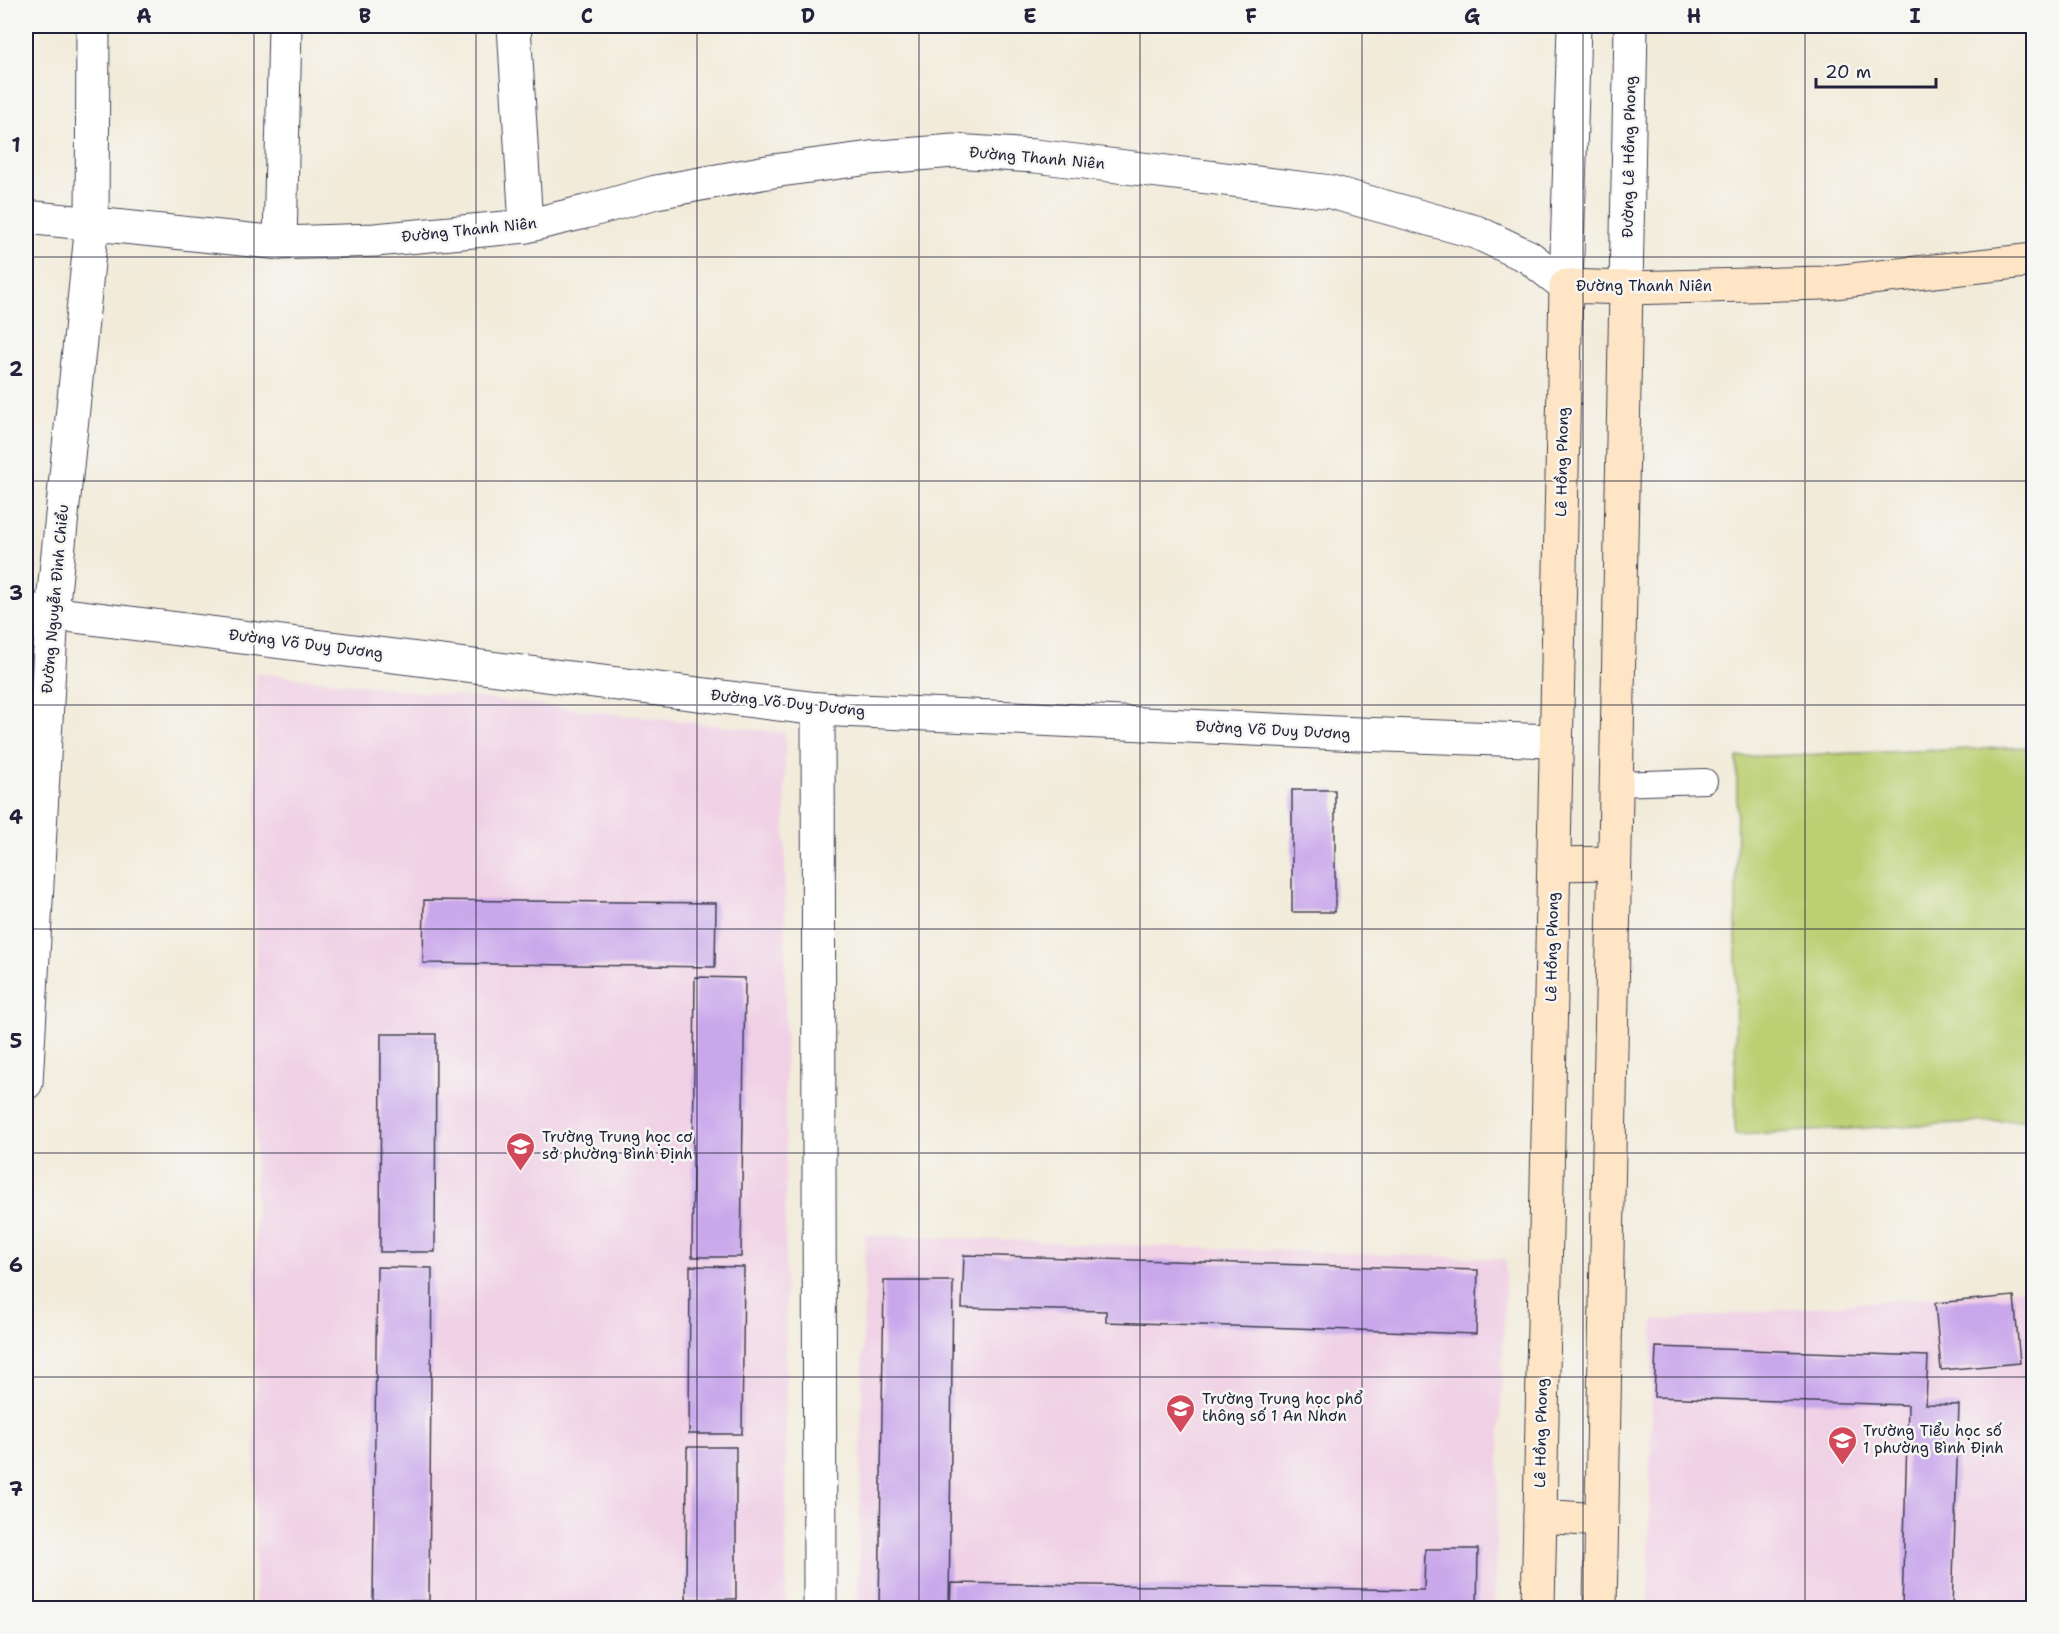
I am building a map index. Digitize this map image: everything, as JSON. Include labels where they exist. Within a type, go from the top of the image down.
[{"type":"main road","name":"Đường Thanh Niên","points":[[1566,286],[1626,288],[1825,283],[2034,260]]},
{"type":"main road","name":"Lê Hồng Phong","points":[[1538,1608],[1566,286]]},
{"type":"main road","points":[[1600,1608],[1626,288]]},
{"type":"main road","points":[[1554,864],[1614,863]]},
{"type":"main road","points":[[1540,1516],[1600,1520]]},
{"type":"street","name":"Đường Nguyễn Đình Chiểu","points":[[26,1083],[39,611],[92,224],[93,26]]},
{"type":"street","points":[[280,243],[285,26]]},
{"type":"street","points":[[514,26],[526,226]]},
{"type":"street","points":[[1566,286],[1574,26]]},
{"type":"street","name":"Đường Lê Hồng Phong","points":[[1626,288],[1631,26]]},
{"type":"street","name":"Đường Thanh Niên","points":[[26,217],[280,243],[375,240],[526,226],[656,192],[773,171],[859,159],[953,151],[1047,158],[1331,192],[1476,232],[1529,257],[1566,286]]},
{"type":"street","name":"Đường Võ Duy Dương","points":[[39,611],[818,709],[1555,741]]},
{"type":"street","points":[[818,709],[820,1608]]},
{"type":"lane","points":[[1616,784],[1706,781]]},
{"type":"shaded area","name":"Trường Trung học cơ sở phường Bình Định","points":[[256,673],[785,733],[786,1608],[255,1608]]},
{"type":"shaded area","name":"Trường Trung học phổ thông số 1 An Nhơn","points":[[865,1235],[1506,1259],[1494,1608],[858,1608]]},
{"type":"shaded area","name":"Trường Tiểu học số 1 phường Bình Định","points":[[2033,1288],[2033,1608],[1648,1608],[1653,1321]]},
{"type":"green space","points":[[2033,747],[2033,1119],[1735,1135],[1737,757]]},
{"type":"building","points":[[1292,790],[1335,790],[1335,912],[1292,912]]},
{"type":"building","points":[[424,900],[716,903],[715,967],[423,963]]},
{"type":"building","points":[[695,977],[745,978],[741,1257],[692,1257]]},
{"type":"building","points":[[381,1034],[436,1034],[435,1252],[380,1252]]},
{"type":"building","points":[[964,1255],[1478,1270],[1476,1334],[1106,1322],[1106,1311],[962,1308]]},
{"type":"building","points":[[690,1266],[744,1267],[742,1434],[689,1434]]},
{"type":"building","points":[[377,1267],[432,1268],[429,1601],[373,1600]]},
{"type":"building","points":[[884,1281],[953,1281],[949,1608],[879,1608]]},
{"type":"building","points":[[2014,1296],[2020,1363],[1941,1370],[1935,1303]]},
{"type":"building","points":[[1656,1347],[1928,1356],[1926,1404],[1959,1405],[1952,1608],[1902,1608],[1908,1405],[1654,1397]]},
{"type":"building","points":[[687,1447],[736,1447],[736,1599],[686,1599]]},
{"type":"building","points":[[1425,1549],[1478,1549],[1477,1608],[950,1608],[951,1583],[1424,1590]]},
{"type":"place","name":"Trường Trung học cơ sở phường Bình Định","points":[[521,1172]]},
{"type":"place","name":"Trường Trung học phổ thông số 1 An Nhơn","points":[[1181,1434]]},
{"type":"place","name":"Trường Tiểu học số 1 phường Bình Định","points":[[1842,1466]]}]
